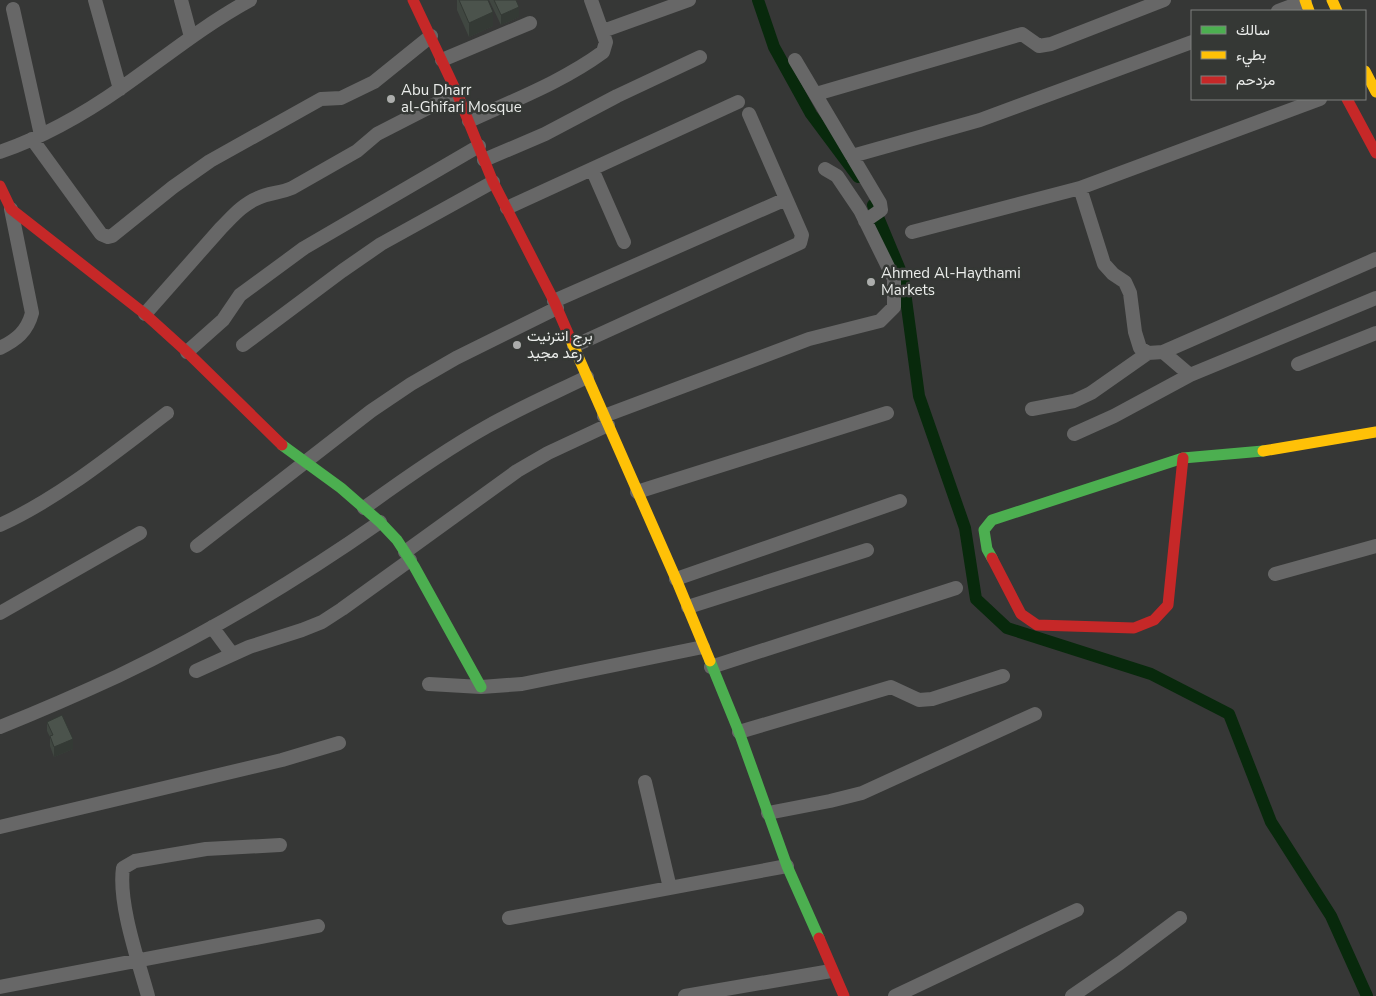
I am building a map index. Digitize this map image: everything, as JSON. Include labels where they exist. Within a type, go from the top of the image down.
[{"type":"street","points":[[95,0],[120,89]]},
{"type":"street","points":[[181,0],[191,37]]},
{"type":"street","points":[[0,152],[36,137],[80,114],[120,89],[191,37],[249,0]]},
{"type":"street","points":[[413,0],[458,94],[493,182],[556,304],[676,578],[739,732],[787,866],[831,971],[844,996]]},
{"type":"street","points":[[468,121],[586,65],[603,52],[606,42],[591,0]]},
{"type":"street","points":[[603,31],[689,0]]},
{"type":"street","points":[[816,94],[1022,34],[1038,46],[1051,44],[1164,0]]},
{"type":"street","points":[[1282,10],[1306,4]]},
{"type":"street","points":[[13,8],[36,137],[101,234],[112,236],[173,187],[210,161],[321,99],[341,98],[374,82],[431,36]]},
{"type":"street","points":[[442,60],[530,23]]},
{"type":"street","points":[[852,156],[980,120],[1191,42]]},
{"type":"street","points":[[484,160],[546,134],[617,96],[700,58]]},
{"type":"street","points":[[796,60],[880,203],[882,210],[865,221]]},
{"type":"street","points":[[1366,73],[1376,92]]},
{"type":"street","points":[[145,314],[234,214],[265,196],[292,188],[357,151],[377,134],[458,94]]},
{"type":"street","points":[[912,232],[1080,188],[1317,100]]},
{"type":"street","points":[[1348,100],[1376,153]]},
{"type":"street","points":[[507,208],[738,102]]},
{"type":"street","points":[[574,346],[800,242],[802,235],[749,114]]},
{"type":"street","points":[[187,352],[223,320],[240,295],[304,248],[479,146]]},
{"type":"street","points":[[592,169],[624,242]]},
{"type":"street","points":[[196,671],[232,654],[322,622],[342,609],[517,471],[606,420],[809,339],[880,321],[894,307],[894,278],[860,210],[836,176],[825,169]]},
{"type":"street","points":[[243,345],[381,244],[493,182]]},
{"type":"street","points":[[0,186],[11,209],[32,313],[30,322],[22,334],[0,348]]},
{"type":"street","points":[[1080,188],[1104,264],[1112,274],[1125,282],[1130,293],[1135,332],[1140,348],[1148,353]]},
{"type":"street","points":[[197,546],[371,411],[411,384],[556,304],[786,199]]},
{"type":"street","points":[[11,209],[145,314],[187,352],[279,443],[325,476],[380,522],[397,540],[408,556],[481,688]]},
{"type":"street","points":[[1032,409],[1074,401],[1091,393],[1148,353],[1163,352],[1376,259]]},
{"type":"street","points":[[1074,434],[1114,416],[1190,375],[1376,298]]},
{"type":"street","points":[[1298,364],[1376,333]]},
{"type":"street","points":[[1163,352],[1190,375]]},
{"type":"street","points":[[364,508],[418,469],[487,426],[526,405],[587,377]]},
{"type":"street","points":[[0,525],[20,516],[81,478],[167,413]]},
{"type":"street","points":[[637,492],[887,413]]},
{"type":"street","points":[[1183,458],[1168,604],[1161,614],[1148,625],[1134,628],[1037,625],[1021,614],[987,549],[984,530],[992,520],[1183,458],[1279,449],[1376,432]]},
{"type":"street","points":[[676,578],[900,501]]},
{"type":"street","points":[[0,727],[120,675],[212,627],[326,560],[380,522]]},
{"type":"street","points":[[0,614],[140,532]]},
{"type":"street","points":[[1275,574],[1376,546]]},
{"type":"street","points":[[688,607],[867,550]]},
{"type":"street","points":[[711,667],[956,588]]},
{"type":"street","points":[[212,627],[232,654]]},
{"type":"street","points":[[429,684],[481,688],[522,684],[703,647]]},
{"type":"street","points":[[739,732],[891,687],[920,700],[932,699],[1003,676]]},
{"type":"street","points":[[768,813],[830,801],[862,792],[1035,714]]},
{"type":"street","points":[[0,827],[282,760],[340,743]]},
{"type":"street","points":[[645,782],[670,888]]},
{"type":"street","points":[[148,996],[123,900],[121,882],[124,868],[134,862],[206,849],[280,845]]},
{"type":"street","points":[[509,918],[787,866]]},
{"type":"street","points":[[895,996],[1077,910]]},
{"type":"street","points":[[1072,996],[1120,964],[1180,918]]},
{"type":"street","points":[[0,987],[318,926]]},
{"type":"street","points":[[685,996],[831,971]]},
{"type":"building","points":[[459,0],[488,0],[493,12],[469,23]]},
{"type":"building","points":[[494,0],[516,0],[519,7],[501,15]]},
{"type":"building","points":[[62,715],[73,739],[54,747],[50,736],[53,735],[47,722]]},
{"type":"waterway","points":[[758,0],[774,47],[811,114],[858,177]]},
{"type":"waterway","points":[[873,205],[903,277],[919,396],[965,528],[976,599],[1007,628],[1151,674],[1229,714],[1271,822],[1331,916],[1367,996]]},
{"type":"traffic: fast","points":[[282,445],[341,488],[380,522],[397,540],[414,566],[481,687]]},
{"type":"traffic: fast","points":[[992,558],[987,549],[984,530],[992,520],[1183,458],[1263,451]]},
{"type":"traffic: fast","points":[[710,661],[739,732],[787,866],[819,938]]},
{"type":"traffic: slow","points":[[1305,0],[1309,10]]},
{"type":"traffic: slow","points":[[1332,0],[1337,10]]},
{"type":"traffic: slow","points":[[1366,73],[1376,92]]},
{"type":"traffic: slow","points":[[570,338],[710,661]]},
{"type":"traffic: slow","points":[[1263,451],[1376,432]]},
{"type":"traffic: jam","points":[[413,0],[457,93],[493,182],[554,301],[570,338]]},
{"type":"traffic: jam","points":[[1348,100],[1376,153]]},
{"type":"traffic: jam","points":[[0,186],[11,209],[145,314],[187,352],[282,445]]},
{"type":"traffic: jam","points":[[992,558],[1021,614],[1037,625],[1134,628],[1154,620],[1168,605],[1183,458]]},
{"type":"traffic: jam","points":[[819,938],[844,996]]},
{"type":"place","name":"Abu Dharr al-Ghifari Mosque","points":[[391,99]]},
{"type":"place","name":"Ahmed Al-Haythami Markets","points":[[871,282]]},
{"type":"place","name":"برج انترنيت رعد مجيد","points":[[517,345]]}]
